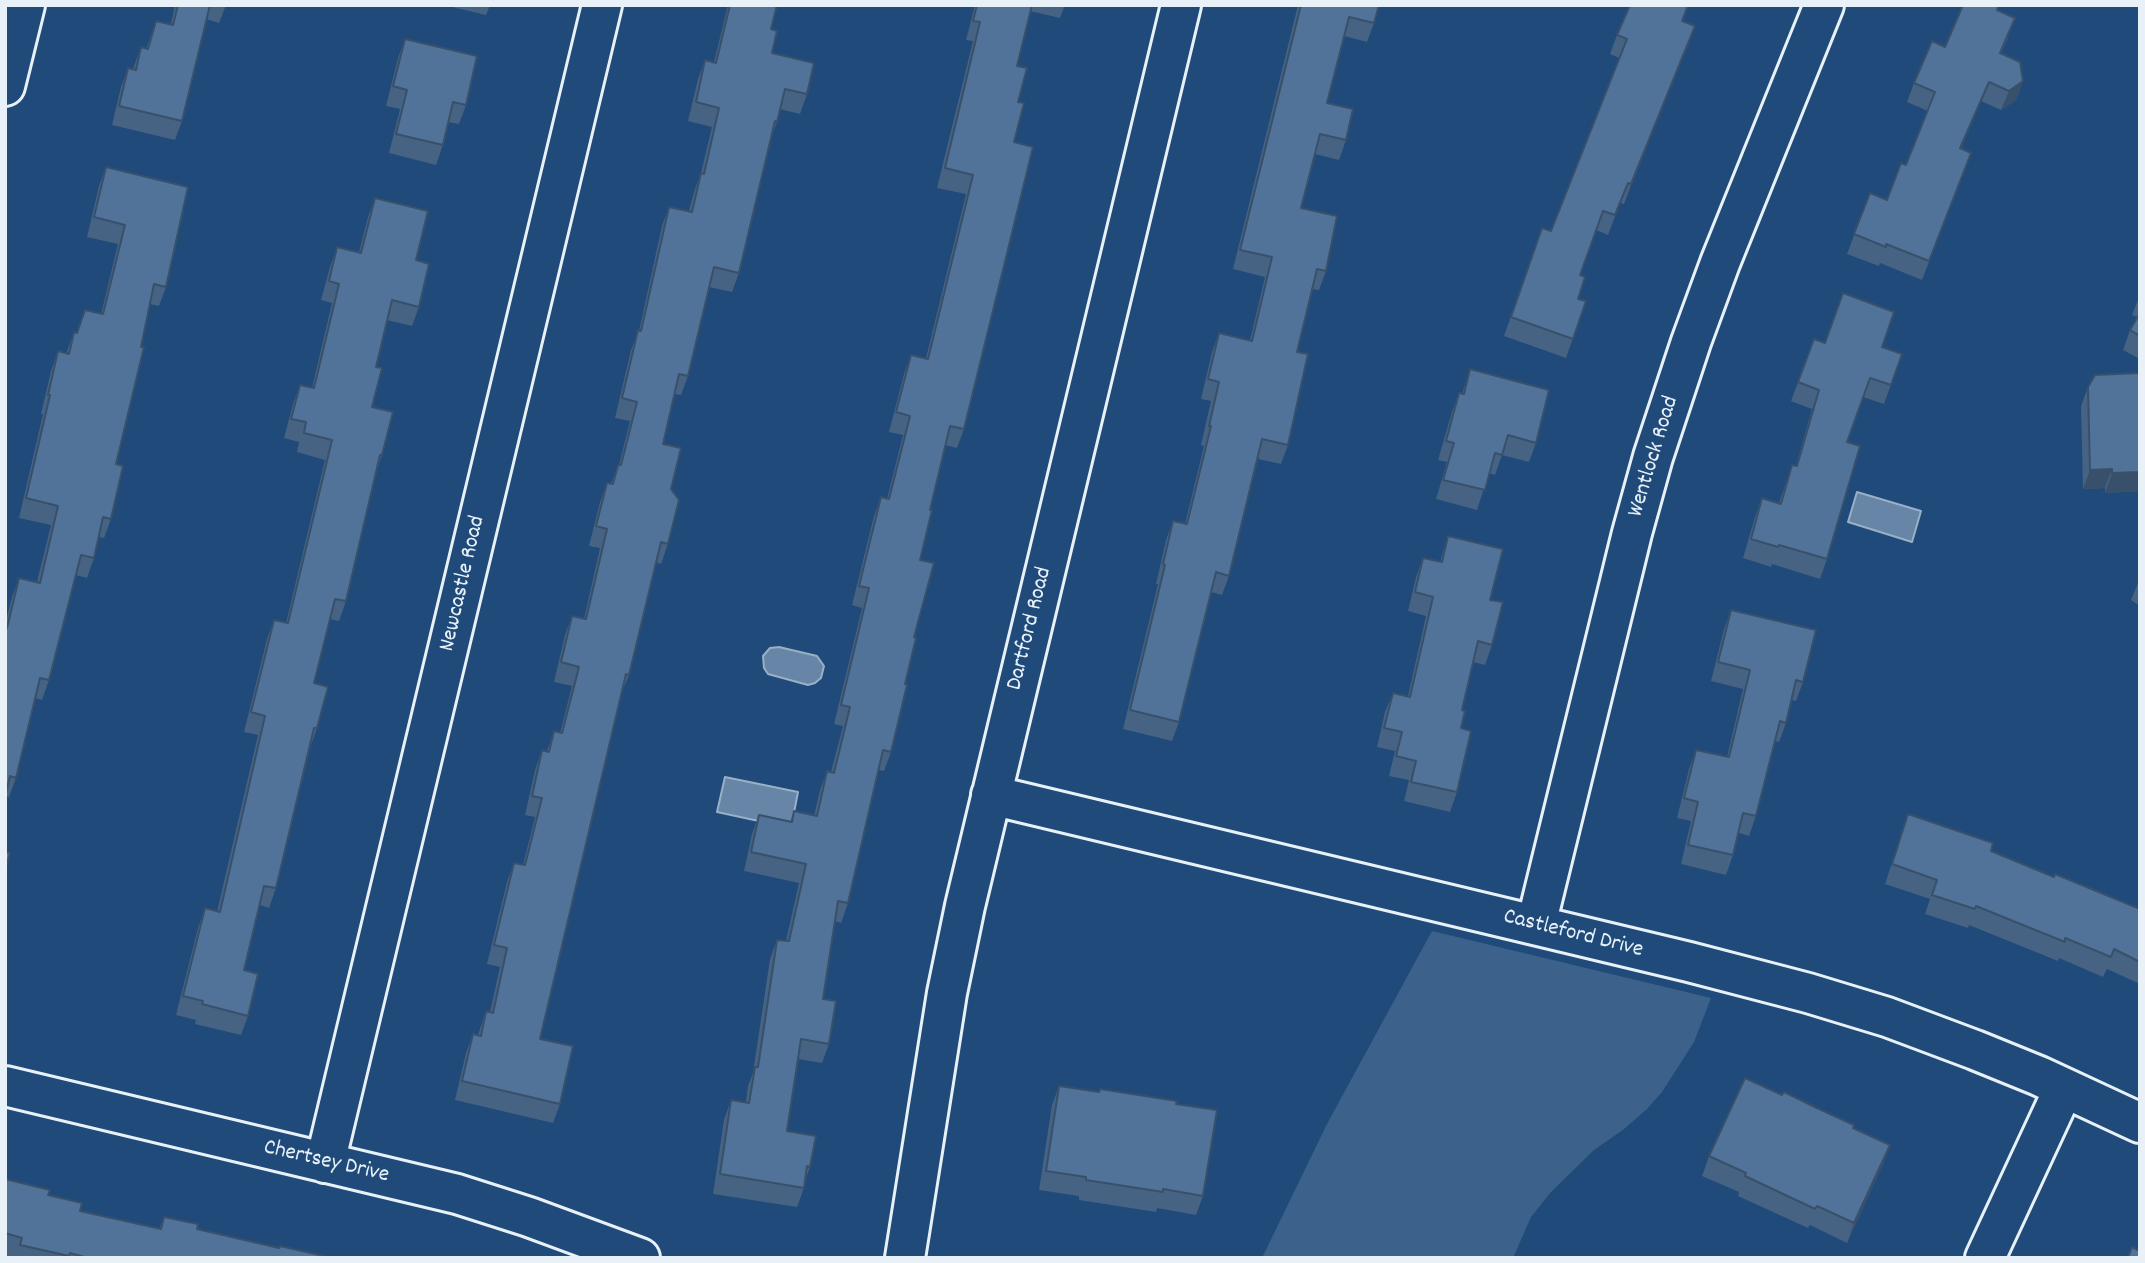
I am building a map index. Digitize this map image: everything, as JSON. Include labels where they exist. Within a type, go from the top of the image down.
[{"type":"street","points":[[5,86],[25,5]]},
{"type":"street","name":"Newcastle Road","points":[[325,1163],[602,5]]},
{"type":"street","name":"Dartford Road","points":[[905,1258],[949,984],[967,893],[1181,5]]},
{"type":"street","name":"Wentlock Road","points":[[1536,925],[1625,560],[1653,457],[1720,263],[1824,5]]},
{"type":"street","name":"Castleford Drive","points":[[991,795],[1740,975],[1860,1009],[1975,1049],[2140,1123]]},
{"type":"street","name":"Chertsey Drive","points":[[5,1086],[482,1202],[640,1258]]},
{"type":"street","points":[[1985,1258],[2064,1088]]},
{"type":"shaded area","points":[[1857,492],[1921,511],[1912,542],[1848,522]]},
{"type":"shaded area","points":[[779,647],[817,656],[824,666],[821,678],[808,685],[768,674],[764,668],[763,656],[770,648]]},
{"type":"shaded area","points":[[725,777],[798,792],[791,828],[717,812]]},
{"type":"shaded area","points":[[1432,931],[1711,998],[1694,1042],[1662,1092],[1647,1109],[1594,1150],[1551,1192],[1531,1217],[1513,1258],[1262,1258],[1327,1124]]},
{"type":"building","points":[[178,5],[210,5],[182,121],[119,106],[128,68],[136,70],[141,47],[148,49],[156,21],[173,25]]},
{"type":"building","points":[[730,5],[777,5],[771,29],[777,31],[772,53],[814,63],[807,94],[785,89],[739,273],[714,267],[688,376],[679,374],[663,444],[681,448],[671,489],[679,500],[668,544],[661,542],[629,675],[626,674],[540,1039],[573,1046],[560,1104],[462,1081],[473,1034],[481,1036],[486,1011],[493,1013],[507,948],[494,945],[514,863],[525,865],[542,798],[532,796],[542,750],[549,752],[554,731],[562,733],[579,667],[561,662],[572,616],[586,619],[607,529],[596,526],[607,483],[613,484],[618,465],[621,465],[637,402],[622,398],[638,330],[641,331],[669,207],[692,212],[701,173],[704,174],[719,108],[696,102],[705,60],[716,63]]},
{"type":"building","points":[[977,5],[1032,5],[1017,66],[1027,68],[1018,102],[1024,103],[1014,142],[1033,147],[964,429],[950,426],[930,510],[920,560],[934,563],[914,637],[916,638],[905,684],[907,685],[891,752],[883,750],[848,903],[838,901],[823,999],[836,1001],[829,1044],[801,1039],[787,1131],[816,1136],[810,1167],[807,1166],[804,1188],[720,1174],[731,1100],[749,1103],[755,1067],[758,1067],[777,940],[789,941],[806,864],[751,852],[759,815],[792,822],[794,811],[817,816],[827,771],[834,773],[850,707],[841,705],[869,588],[859,586],[881,497],[889,499],[910,416],[896,412],[911,355],[928,359],[973,175],[945,168],[980,22],[973,21]]},
{"type":"building","points":[[1301,5],[1379,5],[1374,23],[1349,17],[1327,103],[1353,109],[1346,140],[1320,134],[1301,208],[1337,216],[1326,271],[1317,269],[1297,352],[1308,354],[1288,445],[1262,439],[1229,576],[1216,572],[1179,722],[1130,710],[1173,521],[1187,524],[1211,426],[1219,382],[1208,379],[1219,333],[1252,341],[1272,257],[1240,250]]},
{"type":"building","points":[[1630,5],[1688,5],[1682,21],[1695,26],[1631,184],[1628,183],[1615,215],[1603,211],[1580,275],[1585,277],[1578,299],[1586,301],[1573,339],[1511,317],[1542,228],[1551,231],[1627,39],[1617,35]]},
{"type":"building","points":[[1963,5],[1999,5],[1997,10],[2015,18],[2000,53],[2020,62],[2023,81],[2009,91],[1989,82],[1960,148],[1971,153],[1929,261],[1854,234],[1870,193],[1887,200],[1901,163],[1906,165],[1935,92],[1914,83],[1932,41],[1945,47]]},
{"type":"building","points":[[405,39],[477,56],[466,105],[453,102],[443,145],[396,134],[407,90],[393,86]]},
{"type":"building","points":[[106,167],[188,187],[166,287],[154,284],[141,347],[144,347],[116,464],[123,466],[111,519],[103,517],[94,558],[81,555],[49,680],[40,678],[16,778],[10,776],[5,797],[5,628],[19,578],[40,583],[58,506],[26,498],[58,351],[69,354],[74,332],[77,333],[85,310],[103,314],[125,225],[94,217]]},
{"type":"building","points":[[375,198],[428,211],[416,260],[429,264],[419,307],[392,300],[376,367],[382,368],[372,407],[393,412],[380,455],[346,601],[335,599],[314,683],[328,687],[317,728],[314,728],[276,888],[264,886],[244,970],[258,974],[248,1016],[183,996],[205,908],[220,912],[265,716],[251,712],[274,620],[288,623],[332,440],[304,433],[306,422],[291,419],[300,385],[314,388],[339,284],[329,281],[337,247],[361,253]]},
{"type":"building","points":[[1843,293],[1894,312],[1882,347],[1902,354],[1891,385],[1870,378],[1847,442],[1860,446],[1827,559],[1751,539],[1762,498],[1781,504],[1792,465],[1797,466],[1819,390],[1798,382],[1814,339],[1825,343]]},
{"type":"building","points":[[2140,313],[2140,336],[2130,330]]},
{"type":"building","points":[[1470,369],[1549,390],[1536,443],[1508,435],[1502,455],[1495,453],[1485,490],[1443,480],[1454,443],[1446,441],[1459,393],[1464,394]]},
{"type":"building","points":[[2140,373],[2140,472],[2112,473],[2112,469],[2090,470],[2088,387],[2095,375]]},
{"type":"building","points":[[1448,536],[1503,549],[1490,600],[1503,602],[1492,645],[1478,641],[1462,710],[1465,711],[1461,728],[1471,731],[1457,792],[1411,782],[1416,761],[1396,756],[1402,732],[1384,728],[1393,693],[1410,697],[1433,597],[1415,592],[1423,558],[1442,562]]},
{"type":"building","points":[[1731,610],[1816,630],[1803,682],[1796,680],[1786,723],[1780,721],[1756,816],[1743,813],[1733,855],[1688,845],[1698,802],[1684,798],[1696,750],[1729,757],[1750,670],[1718,662]]},
{"type":"building","points":[[1908,814],[1993,843],[1991,851],[2140,909],[2140,962],[2114,949],[2111,957],[2065,938],[2065,942],[1976,906],[1975,909],[1932,895],[1937,880],[1892,864]]},
{"type":"building","points":[[5,852],[10,853],[5,871]]},
{"type":"building","points":[[1745,1078],[1782,1095],[1784,1092],[1890,1145],[1854,1223],[1817,1206],[1815,1209],[1709,1156]]},
{"type":"building","points":[[1059,1086],[1099,1092],[1100,1089],[1217,1110],[1203,1196],[1086,1180],[1086,1177],[1046,1171]]},
{"type":"building","points":[[5,1179],[50,1190],[48,1195],[82,1203],[80,1211],[161,1229],[164,1217],[198,1224],[197,1229],[324,1258],[88,1258],[20,1245],[22,1238],[5,1233]]},
{"type":"building","points":[[2132,1247],[2140,1251],[2140,1258],[2128,1258]]}]
